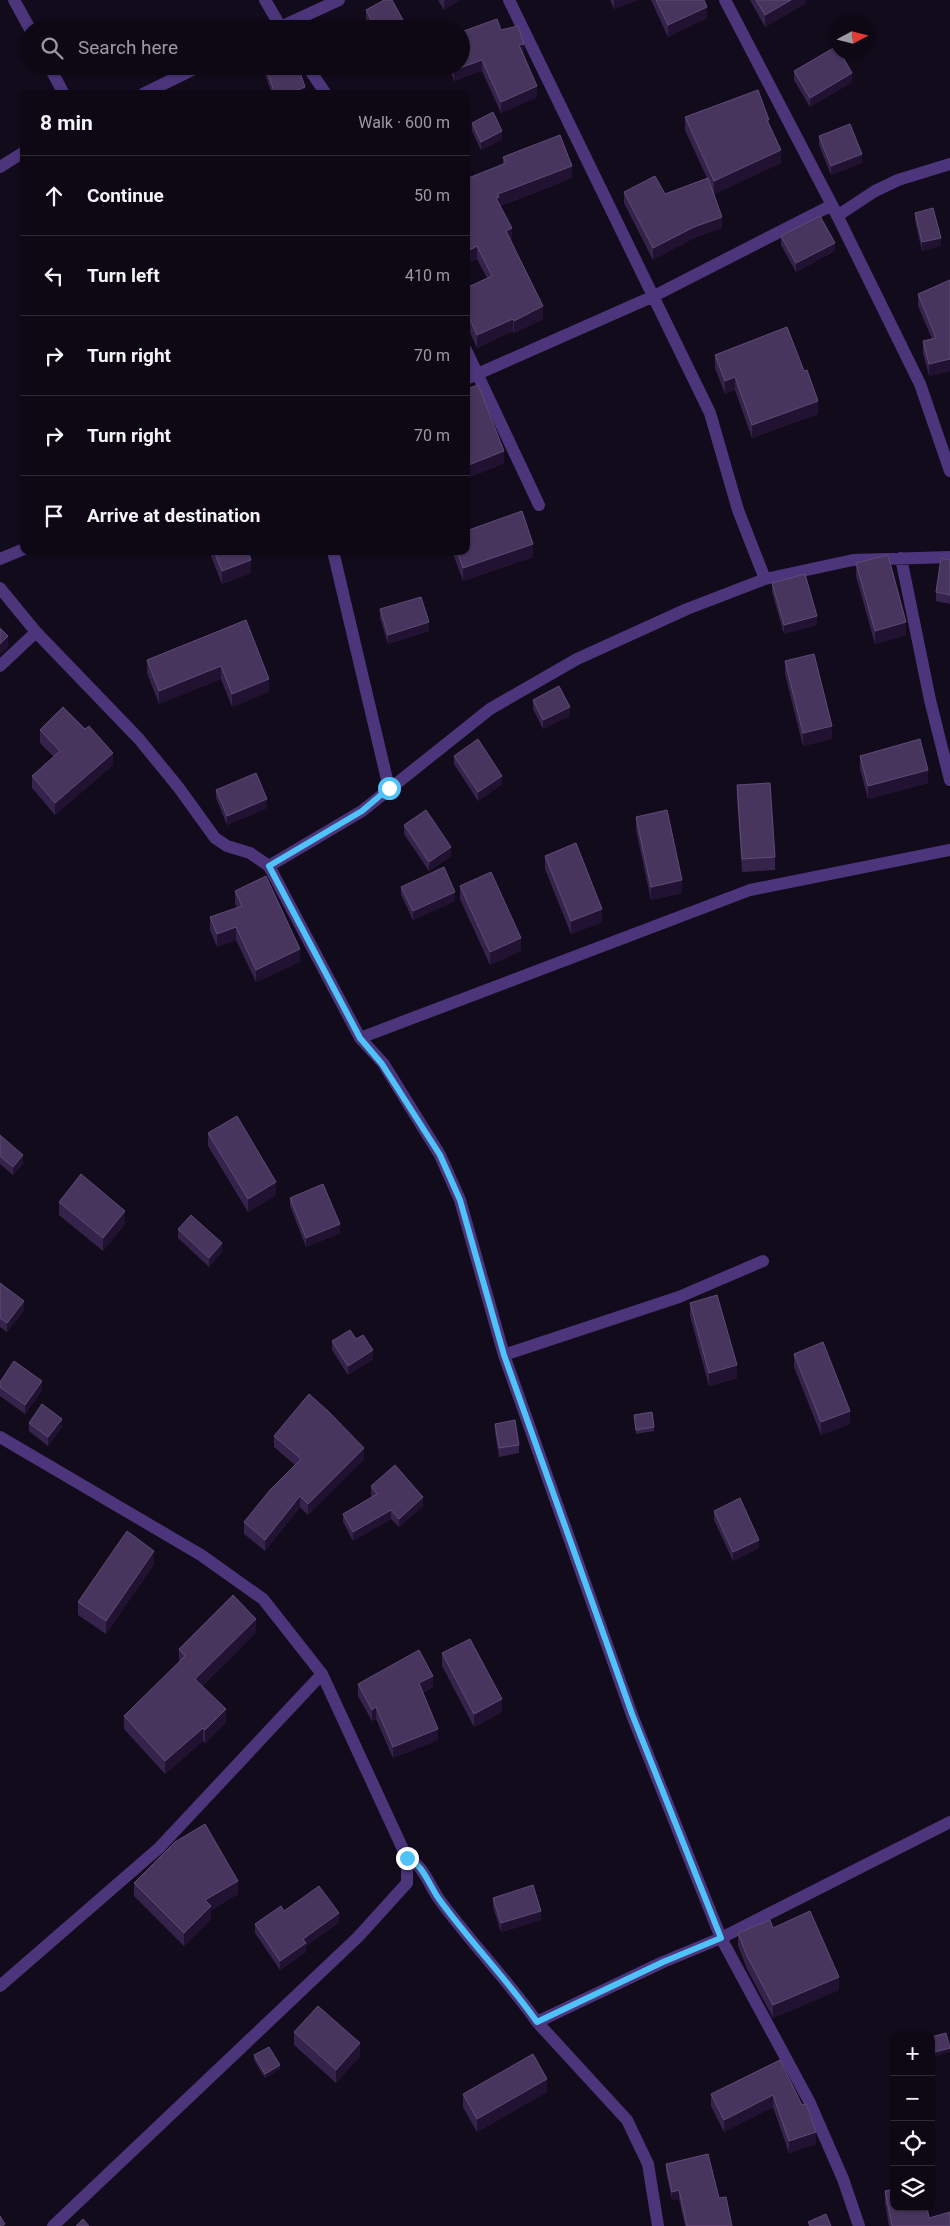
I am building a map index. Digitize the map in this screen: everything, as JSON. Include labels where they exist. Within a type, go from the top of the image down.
[{"type":"street","points":[[14,0],[25,20]]},
{"type":"street","points":[[265,0],[276,20]]},
{"type":"street","points":[[297,20],[339,0]]},
{"type":"street","points":[[509,0],[710,413],[738,510],[764,579]]},
{"type":"street","points":[[725,0],[834,210],[920,384],[950,471]]},
{"type":"street","points":[[54,75],[62,90]]},
{"type":"street","points":[[151,90],[182,75]]},
{"type":"street","points":[[314,75],[323,90]]},
{"type":"street","points":[[0,167],[20,154]]},
{"type":"street","points":[[470,377],[654,296],[898,180],[950,164]]},
{"type":"street","points":[[470,357],[539,505]]},
{"type":"street","points":[[0,559],[20,551]]},
{"type":"street","points":[[334,555],[389,788]]},
{"type":"street","points":[[269,866],[362,811],[490,709],[577,659],[687,609],[764,579],[853,560],[950,557]]},
{"type":"street","points":[[901,558],[930,700],[950,780]]},
{"type":"street","points":[[0,588],[36,632],[139,739],[179,788],[215,838],[227,846],[250,852],[269,866],[360,1038],[382,1064],[440,1155],[460,1200],[504,1355],[632,1714],[721,1938],[809,2101],[843,2179],[859,2226]]},
{"type":"street","points":[[0,666],[36,632]]},
{"type":"street","points":[[360,1038],[750,890],[950,850]]},
{"type":"street","points":[[504,1355],[679,1297],[763,1261]]},
{"type":"street","points":[[0,1437],[201,1555],[263,1599],[322,1674],[407,1858],[407,1883],[358,1937],[53,2226]]},
{"type":"street","points":[[0,1986],[159,1848],[322,1674]]},
{"type":"street","points":[[537,2022],[663,1962],[721,1938],[950,1822]]},
{"type":"street","points":[[407,1858],[416,1861],[439,1899],[517,1994],[537,2022],[627,2120],[648,2164],[658,2226]]},
{"type":"building","points":[[384,0],[392,0],[403,20],[371,20],[366,10]]},
{"type":"building","points":[[656,0],[704,0],[707,7],[668,25]]},
{"type":"building","points":[[756,0],[791,0],[765,15]]},
{"type":"building","points":[[497,19],[501,30],[518,26],[524,44],[519,45],[537,86],[501,102],[482,60],[470,64],[470,29]]},
{"type":"building","points":[[830,50],[830,60],[845,60],[852,73],[810,98],[794,71]]},
{"type":"building","points":[[268,75],[301,75],[305,87],[297,90],[274,90]]},
{"type":"building","points":[[758,90],[769,120],[767,120],[781,150],[714,181],[685,117]]},
{"type":"building","points":[[493,112],[502,131],[481,142],[472,123]]},
{"type":"building","points":[[850,124],[862,154],[831,166],[819,136]]},
{"type":"building","points":[[560,135],[572,166],[498,194],[499,197],[496,198],[512,228],[506,231],[543,306],[514,321],[513,319],[477,335],[470,320],[470,286],[492,276],[477,246],[470,250],[470,177],[506,163],[503,157]]},
{"type":"building","points":[[655,176],[665,194],[708,178],[722,217],[694,227],[653,248],[624,192]]},
{"type":"building","points":[[933,208],[941,238],[922,242],[915,213]]},
{"type":"building","points":[[820,216],[835,243],[796,263],[781,236]]},
{"type":"building","points":[[950,280],[950,359],[929,364],[923,341],[936,338],[918,294]]},
{"type":"building","points":[[787,327],[804,371],[807,370],[818,401],[752,425],[735,377],[725,381],[715,355]]},
{"type":"building","points":[[478,385],[504,451],[470,464],[470,388]]},
{"type":"building","points":[[522,511],[533,544],[463,568],[458,555],[470,555],[470,530]]},
{"type":"building","points":[[216,555],[249,555],[251,560],[222,571]]},
{"type":"building","points":[[888,555],[906,622],[875,631],[856,563]]},
{"type":"building","points":[[941,558],[950,560],[950,595],[936,592]]},
{"type":"building","points":[[805,574],[817,616],[784,625],[772,583]]},
{"type":"building","points":[[421,597],[429,622],[388,635],[380,609]]},
{"type":"building","points":[[246,620],[269,679],[232,694],[221,666],[159,691],[147,660]]},
{"type":"building","points":[[0,628],[8,636],[0,644]]},
{"type":"building","points":[[814,654],[832,726],[803,733],[785,661]]},
{"type":"building","points":[[559,686],[570,707],[543,720],[533,700]]},
{"type":"building","points":[[63,707],[85,729],[89,726],[113,753],[55,803],[32,776],[60,751],[40,730]]},
{"type":"building","points":[[478,739],[502,776],[478,792],[454,756]]},
{"type":"building","points":[[920,739],[928,770],[868,786],[860,756]]},
{"type":"building","points":[[256,773],[267,799],[227,816],[216,790]]},
{"type":"building","points":[[770,783],[775,857],[742,859],[737,785]]},
{"type":"building","points":[[426,810],[451,847],[429,862],[404,825]]},
{"type":"building","points":[[667,810],[682,880],[651,887],[636,817]]},
{"type":"building","points":[[576,843],[602,909],[571,921],[545,856]]},
{"type":"building","points":[[444,867],[455,892],[413,911],[401,887]]},
{"type":"building","points":[[491,872],[521,938],[490,952],[460,886]]},
{"type":"building","points":[[266,876],[300,949],[256,970],[236,927],[217,934],[210,917],[242,906],[235,891]]},
{"type":"building","points":[[237,1116],[276,1182],[248,1199],[208,1133]]},
{"type":"building","points":[[0,1135],[23,1155],[13,1167],[0,1156]]},
{"type":"building","points":[[81,1174],[125,1211],[103,1238],[59,1202]]},
{"type":"building","points":[[323,1184],[340,1224],[306,1238],[290,1198]]},
{"type":"building","points":[[191,1215],[222,1243],[209,1258],[178,1229]]},
{"type":"building","points":[[0,1283],[24,1301],[7,1323],[0,1318]]},
{"type":"building","points":[[717,1295],[737,1365],[709,1373],[690,1303]]},
{"type":"building","points":[[350,1330],[356,1339],[363,1335],[373,1350],[348,1366],[332,1341]]},
{"type":"building","points":[[823,1342],[850,1411],[821,1422],[794,1354]]},
{"type":"building","points":[[14,1361],[42,1381],[25,1405],[0,1387],[0,1382]]},
{"type":"building","points":[[309,1394],[364,1448],[308,1504],[300,1496],[265,1540],[244,1522],[270,1490],[301,1459],[274,1436]]},
{"type":"building","points":[[42,1404],[62,1419],[48,1437],[29,1423]]},
{"type":"building","points":[[652,1412],[654,1427],[636,1430],[634,1415]]},
{"type":"building","points":[[515,1420],[519,1445],[499,1448],[495,1424]]},
{"type":"building","points":[[395,1465],[423,1497],[399,1519],[391,1510],[353,1532],[343,1514],[377,1494],[371,1486]]},
{"type":"building","points":[[740,1498],[759,1540],[733,1552],[714,1511]]},
{"type":"building","points":[[127,1531],[154,1551],[106,1621],[78,1602]]},
{"type":"building","points":[[233,1595],[256,1619],[195,1679],[226,1709],[205,1730],[203,1728],[165,1761],[124,1716],[185,1656],[179,1649]]},
{"type":"building","points":[[470,1639],[502,1699],[474,1714],[442,1653]]},
{"type":"building","points":[[419,1650],[433,1676],[419,1683],[438,1729],[393,1747],[376,1707],[372,1710],[358,1684]]},
{"type":"building","points":[[205,1824],[238,1881],[205,1900],[211,1906],[184,1933],[134,1883],[175,1842]]},
{"type":"building","points":[[533,1885],[541,1911],[501,1923],[493,1898]]},
{"type":"building","points":[[319,1886],[339,1913],[303,1939],[306,1943],[280,1961],[255,1924],[281,1906],[284,1911]]},
{"type":"building","points":[[810,1911],[839,1977],[773,2005],[747,1956],[738,1933],[770,1920],[773,1928]]},
{"type":"building","points":[[318,2006],[360,2043],[336,2070],[294,2032]]},
{"type":"building","points":[[946,2033],[950,2048],[935,2052],[935,2036]]},
{"type":"building","points":[[269,2047],[280,2065],[265,2074],[254,2055]]},
{"type":"building","points":[[533,2054],[547,2079],[477,2119],[463,2094]]},
{"type":"building","points":[[780,2060],[802,2105],[806,2104],[816,2132],[789,2141],[773,2095],[724,2120],[711,2094]]},
{"type":"building","points":[[708,2154],[719,2198],[726,2197],[732,2226],[687,2226],[679,2190],[672,2192],[666,2164]]},
{"type":"building","points":[[890,2190],[890,2211],[928,2211],[929,2218],[950,2212],[950,2226],[892,2226],[885,2191]]},
{"type":"building","points":[[826,2214],[831,2226],[810,2226],[808,2222]]},
{"type":"building","points":[[0,2216],[5,2224],[2,2226],[0,2226]]},
{"type":"building","points":[[83,2219],[89,2226],[76,2226]]},
{"type":"route","points":[[389,788],[362,811],[269,866],[360,1038],[382,1064],[440,1155],[460,1200],[504,1355],[632,1714],[721,1938],[663,1962],[537,2022],[517,1994],[439,1899],[416,1861],[407,1858]]}]
